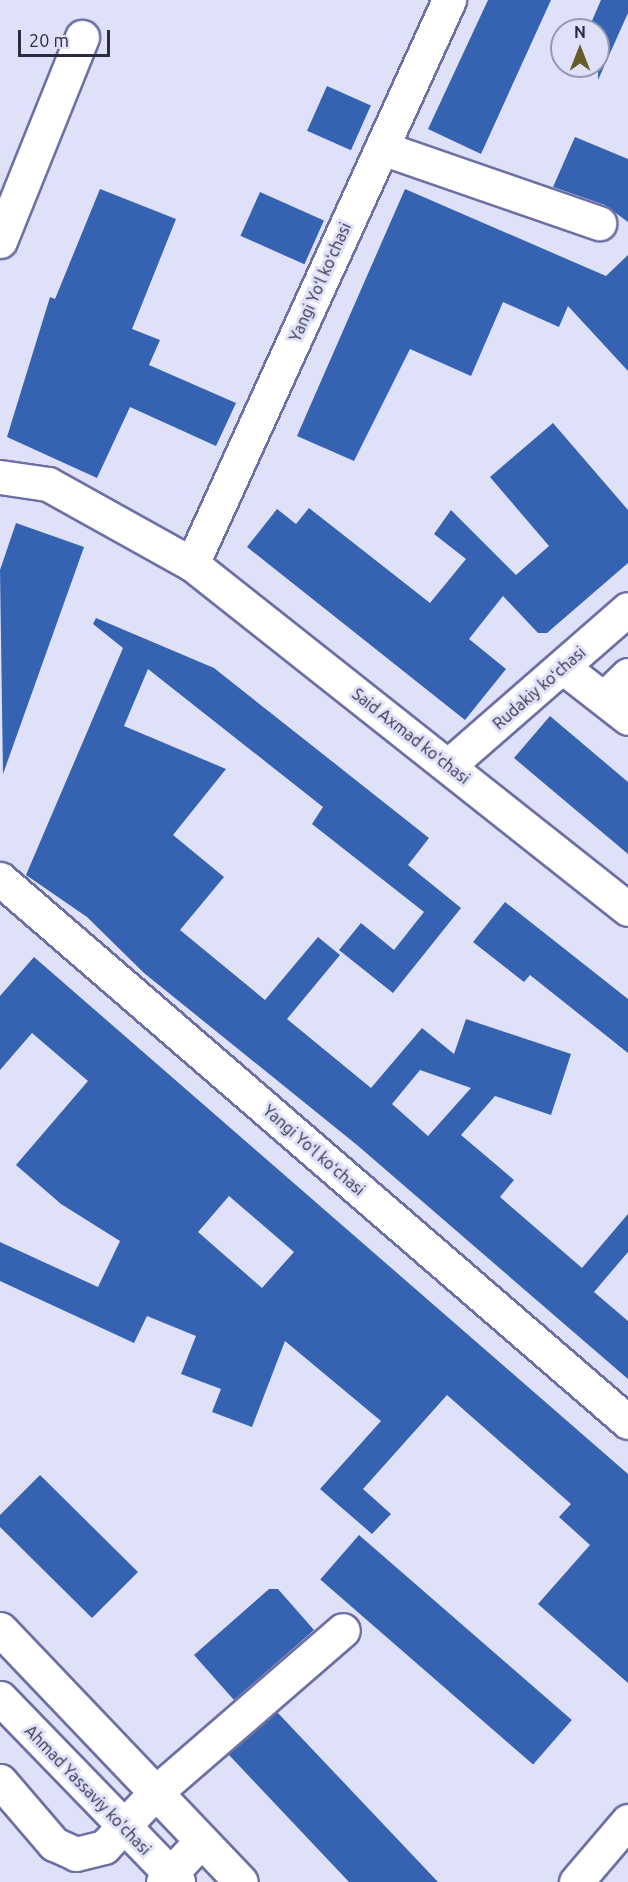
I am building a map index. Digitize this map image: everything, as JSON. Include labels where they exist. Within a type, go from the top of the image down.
[{"type":"street","name":"Yangi Yoʻl koʻchasi","points":[[192,564],[449,0]]},
{"type":"street","points":[[0,241],[82,37]]},
{"type":"street","points":[[382,148],[599,223]]},
{"type":"street","name":"Said Axmad koʻchasi","points":[[0,477],[48,484],[192,564],[449,765],[628,909]]},
{"type":"street","name":"Rudakiy koʻchasi","points":[[449,765],[564,668],[628,609]]},
{"type":"street","points":[[564,668],[616,708],[628,675]]},
{"type":"street","name":"Yangi Yoʻl koʻchasi","points":[[0,879],[628,1422]]},
{"type":"street","points":[[0,1629],[241,1882]]},
{"type":"street","points":[[0,1781],[54,1844],[76,1854],[104,1847],[120,1827],[156,1792],[343,1630]]},
{"type":"street","name":"Ahmad Yassaviy ko'chasi","points":[[0,1698],[170,1879]]},
{"type":"street","points":[[576,1882],[628,1821]]},
{"type":"street","points":[[170,1879],[201,1841]]},
{"type":"building","points":[[488,0],[551,0],[481,154],[428,129]]},
{"type":"building","points":[[601,0],[628,0],[628,13],[610,53],[610,18],[593,18]]},
{"type":"building","points":[[327,86],[371,106],[351,150],[307,131]]},
{"type":"building","points":[[575,137],[628,159],[628,222],[605,205],[553,187]]},
{"type":"building","points":[[100,189],[176,219],[132,329],[160,340],[149,365],[236,403],[216,446],[130,407],[97,478],[7,437],[50,297],[55,299]]},
{"type":"building","points":[[405,189],[606,276],[628,255],[628,371],[568,306],[559,327],[503,302],[471,376],[410,349],[354,461],[297,436]]},
{"type":"building","points":[[260,192],[324,220],[304,264],[240,236]]},
{"type":"building","points":[[553,423],[628,510],[628,563],[547,633],[538,633],[503,596],[469,639],[506,669],[465,720],[247,547],[277,509],[296,524],[309,508],[430,603],[466,559],[434,534],[451,510],[516,575],[549,546],[490,477]]},
{"type":"building","points":[[16,523],[84,547],[3,774],[0,570]]},
{"type":"building","points":[[96,618],[214,668],[429,838],[408,865],[461,908],[393,993],[339,950],[361,923],[394,950],[424,912],[312,824],[323,807],[148,669],[124,726],[226,769],[173,835],[224,877],[180,930],[265,1000],[318,937],[340,955],[287,1019],[371,1088],[422,1028],[454,1054],[466,1019],[571,1054],[551,1115],[495,1096],[461,1135],[514,1180],[500,1197],[582,1268],[628,1214],[628,1252],[594,1292],[628,1321],[628,1379],[357,1145],[144,973],[87,917],[26,875],[123,648],[93,624]],"holes":[[[420,1070],[471,1088],[428,1136],[392,1104]]]},
{"type":"building","points":[[550,716],[628,782],[628,854],[514,758]]},
{"type":"building","points":[[505,902],[628,999],[628,1053],[530,975],[524,982],[473,942]]},
{"type":"building","points":[[34,957],[628,1474],[628,1683],[538,1604],[590,1545],[559,1517],[571,1504],[447,1395],[363,1489],[391,1514],[372,1534],[320,1489],[381,1421],[285,1341],[252,1427],[212,1412],[221,1389],[181,1374],[196,1336],[147,1316],[134,1343],[0,1281],[0,1242],[98,1287],[120,1241],[61,1204],[16,1165],[88,1081],[32,1033],[0,1070],[0,996]],"holes":[[[229,1196],[294,1252],[262,1288],[198,1232]]]},
{"type":"building","points":[[40,1475],[138,1572],[92,1618],[0,1527],[0,1515]]},
{"type":"building","points":[[359,1535],[572,1720],[533,1765],[320,1580]]},
{"type":"building","points":[[269,1589],[278,1589],[314,1630],[234,1700],[194,1655]]},
{"type":"building","points":[[277,1712],[438,1882],[349,1882],[228,1754]]}]
